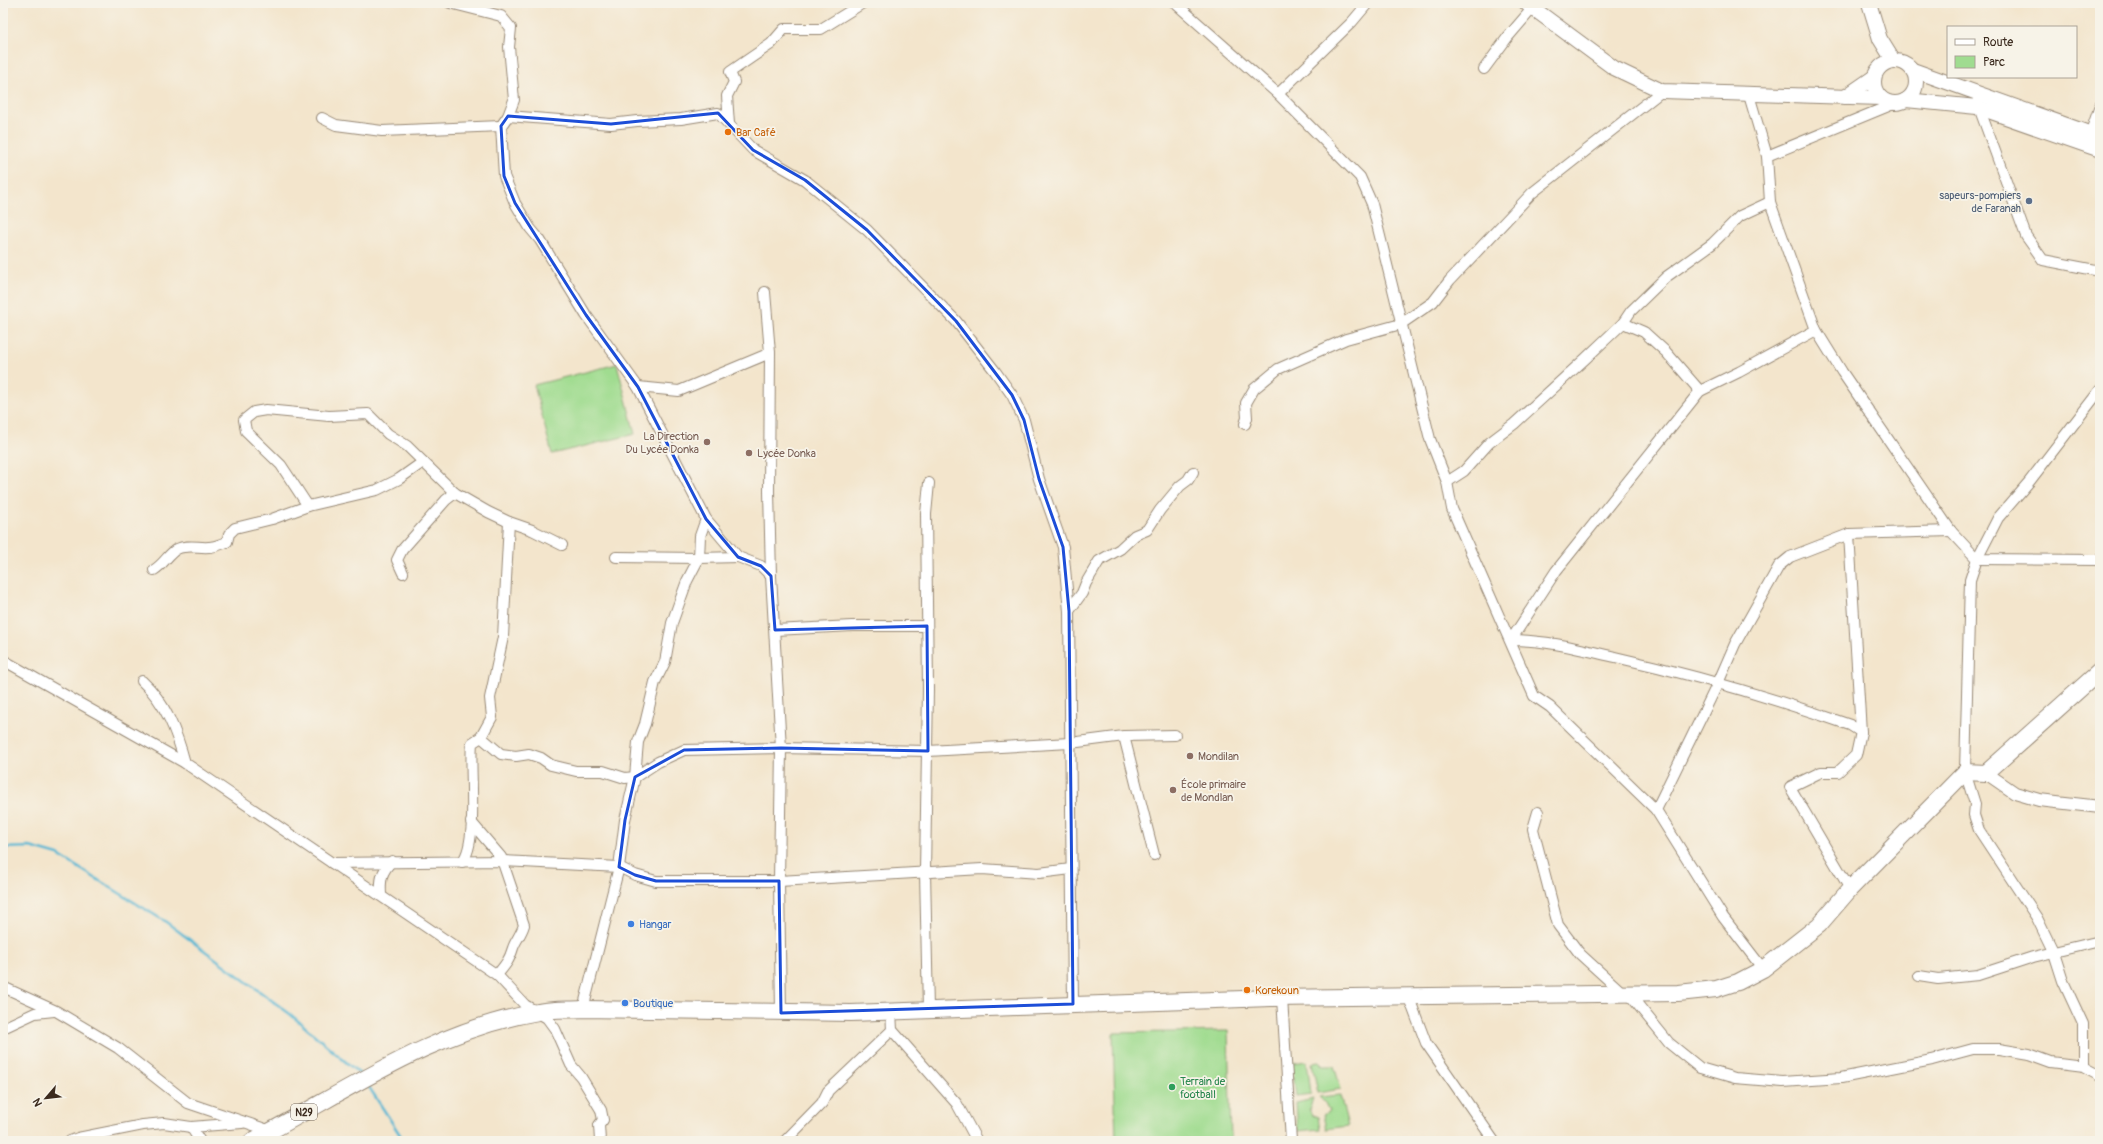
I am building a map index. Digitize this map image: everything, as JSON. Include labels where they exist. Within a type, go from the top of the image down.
[{"type":"main road","points":[[1869,3],[1880,39],[1893,60]]},
{"type":"main road","points":[[1533,5],[1614,68],[1662,91],[1749,95],[1880,98],[1901,101],[1977,100]]},
{"type":"main road","points":[[1880,39],[1874,88],[1880,98]]},
{"type":"main road","points":[[1845,97],[1876,72],[1883,64],[1893,60],[1904,62],[1912,70],[1977,100],[2092,138],[2100,150]]},
{"type":"main road","points":[[1901,101],[1914,91],[1916,86],[1912,70]]},
{"type":"main road","points":[[1965,772],[1986,773],[2100,671]]},
{"type":"main road","name":"N29","points":[[252,1141],[363,1079],[432,1044],[505,1019],[539,1012],[583,1009],[781,1013],[891,1011],[1282,998],[1409,998],[1678,994],[1716,988],[1738,982],[1763,969],[1819,925],[1850,889],[1965,772]]},
{"type":"street","points":[[450,3],[501,16],[511,28],[509,47],[514,100],[508,116],[501,126],[504,176],[515,203],[586,316],[638,387],[706,519],[738,557]]},
{"type":"street","points":[[729,124],[727,96],[734,82],[730,72],[771,44],[784,29],[821,29],[863,3]]},
{"type":"street","points":[[1175,3],[1278,94],[1360,177],[1372,204],[1384,260],[1402,324],[1430,439],[1447,482],[1452,509],[1511,640],[1534,696],[1550,707],[1656,810],[1723,917],[1763,969]]},
{"type":"street","points":[[1278,94],[1352,22],[1368,3]]},
{"type":"street","points":[[1484,69],[1533,5]]},
{"type":"street","points":[[1245,424],[1247,418],[1246,403],[1254,389],[1278,369],[1346,339],[1402,324],[1433,302],[1450,280],[1532,193],[1662,91]]},
{"type":"street","points":[[1749,95],[1767,156],[1770,202],[1816,330],[1842,372],[1951,532],[1977,559],[2100,560]]},
{"type":"street","points":[[1977,100],[2026,236],[2043,260],[2100,271]]},
{"type":"street","points":[[1767,156],[1901,101]]},
{"type":"street","points":[[2092,138],[2100,106]]},
{"type":"street","points":[[508,116],[611,124],[637,120],[681,118],[718,113],[753,150],[805,180],[867,230],[956,321],[1012,395],[1024,420],[1039,479],[1064,547],[1069,611],[1073,1004]]},
{"type":"street","points":[[322,118],[336,125],[382,131],[501,126]]},
{"type":"street","points":[[1447,482],[1464,471],[1489,443],[1520,418],[1623,322],[1631,311],[1666,277],[1712,244],[1740,216],[1770,202]]},
{"type":"street","points":[[765,292],[770,353],[768,491],[771,576],[781,748],[779,881],[781,1013]]},
{"type":"street","points":[[1623,322],[1644,332],[1660,347],[1700,391]]},
{"type":"street","points":[[1511,640],[1556,571],[1700,391],[1816,330]]},
{"type":"street","points":[[638,387],[679,391],[770,353]]},
{"type":"street","points":[[2083,1066],[2083,1024],[2063,981],[2054,953],[2037,918],[1979,830],[1974,815],[1975,804],[1965,772],[1970,580],[1977,559],[1998,518],[2029,482],[2100,390]]},
{"type":"street","points":[[308,506],[281,465],[246,431],[244,420],[254,412],[266,410],[329,416],[368,414],[388,434],[406,446],[455,493],[509,522],[532,530],[562,545]]},
{"type":"street","points":[[154,570],[164,564],[169,555],[177,549],[196,546],[210,548],[227,542],[229,534],[235,528],[272,519],[308,506],[377,490],[399,479],[423,462]]},
{"type":"street","points":[[1069,611],[1082,593],[1099,561],[1120,548],[1135,535],[1147,530],[1160,510],[1180,486],[1188,480],[1193,472]]},
{"type":"street","points":[[928,1010],[925,872],[928,751],[926,514],[929,483]]},
{"type":"street","points":[[404,573],[397,560],[402,550],[446,500],[455,493]]},
{"type":"street","points":[[583,1009],[619,867],[625,820],[635,777],[638,742],[645,724],[655,682],[665,662],[672,623],[687,581],[699,558],[700,536],[706,519]]},
{"type":"street","points":[[462,862],[467,857],[471,840],[470,763],[472,743],[481,737],[492,717],[490,698],[503,637],[509,522]]},
{"type":"street","points":[[1656,810],[1718,683],[1735,644],[1779,566],[1790,557],[1849,534],[1951,532]]},
{"type":"street","points":[[1849,534],[1861,732],[1856,755],[1838,772],[1821,772],[1790,787],[1850,889]]},
{"type":"street","points":[[616,557],[738,557],[761,566],[771,576]]},
{"type":"street","points":[[775,630],[852,626],[927,626]]},
{"type":"street","points":[[1511,640],[1540,640],[1640,663],[1746,690],[1850,725],[1861,732]]},
{"type":"street","points":[[3,660],[185,763],[381,895],[483,967],[498,975],[525,1006],[539,1012],[547,1018],[555,1029],[571,1065],[581,1076],[601,1110],[603,1120],[599,1125],[600,1141]]},
{"type":"street","points":[[142,681],[153,691],[176,731],[185,763]]},
{"type":"street","points":[[481,737],[501,754],[516,756],[529,754],[541,758],[551,765],[576,771],[603,771],[625,778],[635,777],[658,762],[684,750],[781,748],[928,751],[1070,743],[1124,736],[1175,736]]},
{"type":"street","points":[[1124,736],[1154,856]]},
{"type":"street","points":[[1986,773],[2015,793],[2039,800],[2100,807]]},
{"type":"street","points":[[1538,812],[1533,829],[1558,925],[1580,954],[1627,995],[1669,1043],[1700,1068],[1735,1078],[1783,1082],[1841,1078],[1932,1060],[1973,1049],[1998,1050],[2029,1054],[2051,1062],[2083,1066],[2100,1075]]},
{"type":"street","points":[[471,822],[503,861],[514,901],[524,925],[521,935],[512,949],[512,956],[498,975]]},
{"type":"street","points":[[332,863],[392,861],[503,861],[619,867],[635,875],[656,881],[779,881],[982,869],[1039,873],[1071,869]]},
{"type":"street","points":[[381,895],[380,878],[384,868],[392,861]]},
{"type":"street","points":[[1919,976],[1938,979],[1978,976],[2032,957],[2100,941]]},
{"type":"street","points":[[3,987],[56,1011],[118,1048],[188,1103],[271,1131]]},
{"type":"street","points":[[1282,998],[1291,1141]]},
{"type":"street","points":[[1409,998],[1426,1044],[1494,1141]]},
{"type":"street","points":[[3,1028],[35,1013],[56,1011]]},
{"type":"street","points":[[891,1011],[892,1030],[957,1104],[970,1137],[977,1141]]},
{"type":"street","points":[[785,1141],[822,1103],[828,1090],[892,1030]]},
{"type":"street","points":[[70,1141],[78,1138],[143,1125],[164,1123],[191,1127],[244,1123]]},
{"type":"street","points":[[191,1127],[200,1141]]},
{"type":"highlighted area","points":[[718,113],[753,150],[805,180],[867,230],[956,321],[1012,395],[1024,420],[1039,479],[1063,547],[1069,611],[1073,1004],[781,1013],[779,881],[656,881],[635,875],[619,867],[625,820],[635,777],[684,750],[781,748],[928,751],[927,626],[775,630],[771,576],[761,566],[738,557],[706,519],[638,387],[586,315],[515,203],[504,176],[501,126],[508,116],[611,124]]},
{"type":"green space","points":[[617,364],[635,434],[552,454],[534,385]]},
{"type":"green space","name":"Terrain de football","points":[[1228,1031],[1231,1141],[1116,1141],[1113,1033]]},
{"type":"green space","points":[[1307,1061],[1311,1094],[1296,1096],[1292,1063]]},
{"type":"green space","points":[[1319,1062],[1323,1066],[1334,1066],[1341,1089],[1318,1093],[1312,1063]]},
{"type":"green space","points":[[1340,1095],[1348,1126],[1326,1129],[1323,1115],[1329,1111],[1325,1103],[1319,1097]]},
{"type":"green space","points":[[1313,1099],[1309,1109],[1312,1115],[1318,1117],[1320,1129],[1298,1131],[1296,1103]]},
{"type":"waterway","points":[[3,848],[30,847],[58,855],[166,922],[290,1014],[361,1075]]},
{"type":"waterway","points":[[367,1084],[404,1141]]},
{"type":"place","name":"Bar Café","points":[[728,132]]},
{"type":"place","name":"sapeurs-pompiers de Faranah","points":[[2029,201]]},
{"type":"place","name":"La Direction Du Lycée Donka","points":[[707,442]]},
{"type":"place","name":"Lycée Donka","points":[[749,453]]},
{"type":"place","name":"Mondilan","points":[[1190,756]]},
{"type":"place","name":"École primaire de Mondlan","points":[[1173,790]]},
{"type":"place","name":"Hangar","points":[[631,924]]},
{"type":"place","name":"Korekoun","points":[[1247,990]]},
{"type":"place","name":"Boutique","points":[[625,1003]]},
{"type":"place","name":"Terrain de football","points":[[1172,1087]]}]
